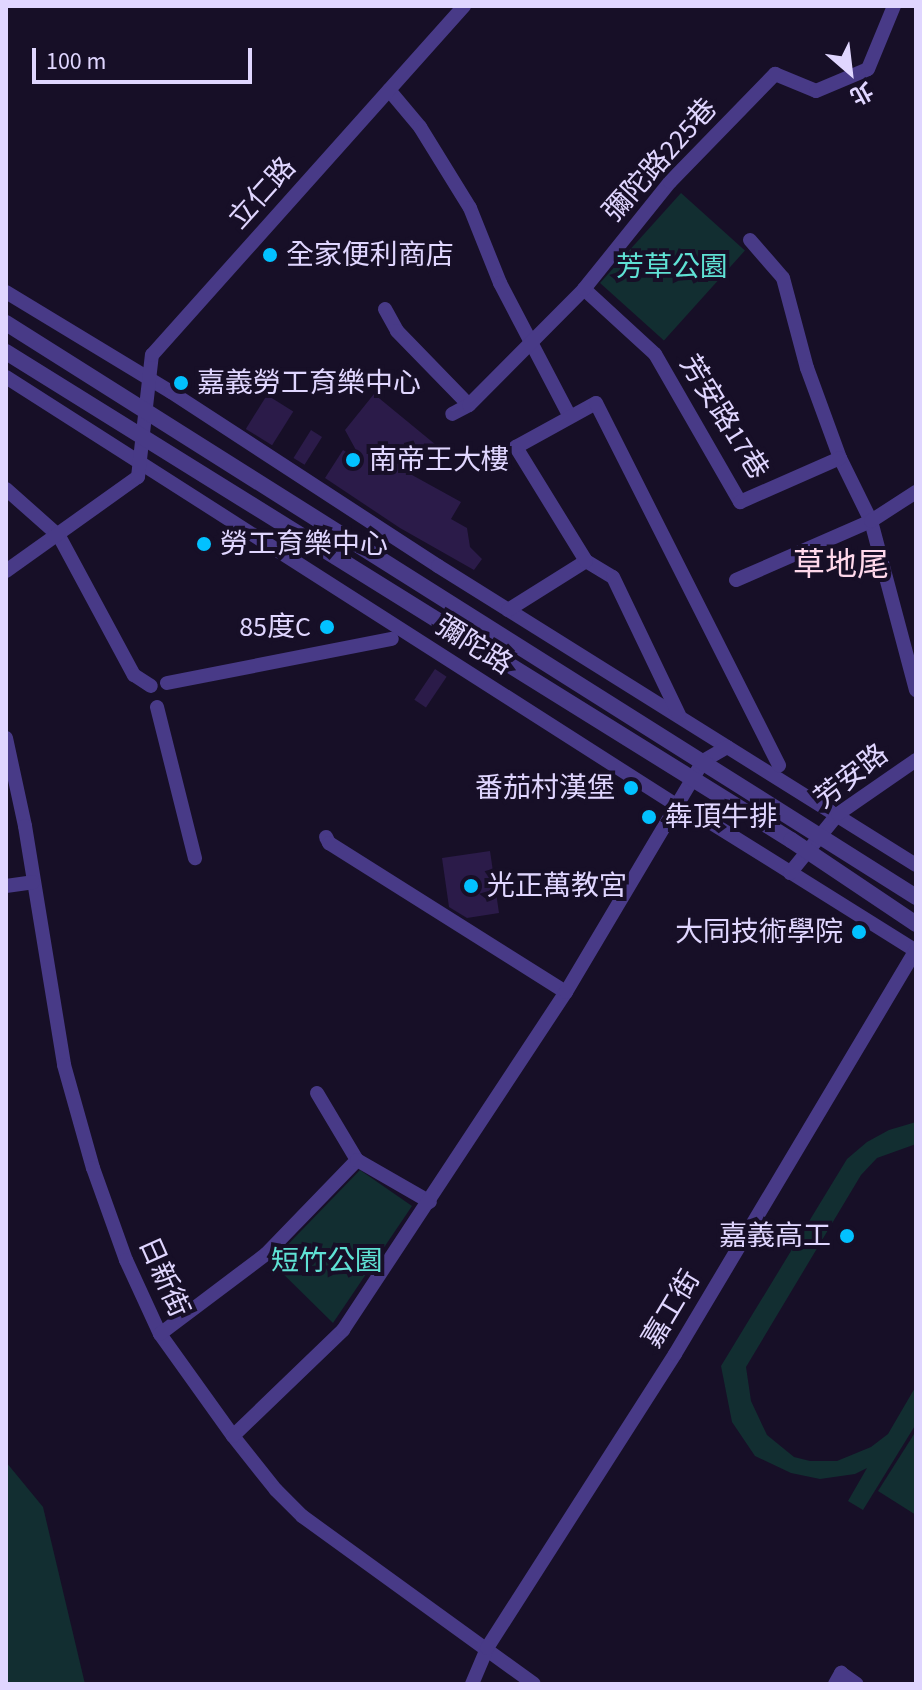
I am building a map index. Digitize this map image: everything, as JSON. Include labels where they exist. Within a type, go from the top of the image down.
[{"type":"street","name":"立仁路","points":[[140,460],[152,355],[464,6]]},
{"type":"street","name":"彌陀路225巷","points":[[452,414],[469,405],[584,289],[670,182],[775,74],[816,91],[868,69],[894,6]]},
{"type":"street","points":[[389,90],[420,127],[470,208],[500,283],[570,417]]},
{"type":"street","points":[[750,240],[783,278],[807,368],[840,458],[871,521],[916,690]]},
{"type":"street","name":"芳安路17巷","points":[[584,289],[655,354],[740,502],[840,458]]},
{"type":"street","name":"彌陀路","points":[[6,292],[150,378],[508,610],[916,865]]},
{"type":"street","points":[[385,309],[397,331],[469,405]]},
{"type":"street","name":"彌陀路","points":[[6,323],[916,897]]},
{"type":"street","name":"彌陀路","points":[[6,352],[413,609],[808,852],[916,924]]},
{"type":"street","name":"彌陀路","points":[[6,377],[676,805],[705,819],[916,950]]},
{"type":"street","points":[[679,716],[613,577],[586,561],[516,447],[596,403],[779,765]]},
{"type":"street","points":[[6,571],[138,477],[140,460]]},
{"type":"street","points":[[6,489],[59,536],[134,675],[151,686]]},
{"type":"street","points":[[736,580],[871,521],[916,492]]},
{"type":"street","points":[[508,610],[586,561]]},
{"type":"street","points":[[167,683],[392,639]]},
{"type":"street","points":[[157,707],[195,858]]},
{"type":"street","name":"日新街","points":[[7,747],[58,1038],[93,1168],[126,1260],[160,1334],[233,1436],[276,1490],[302,1516],[534,1684]]},
{"type":"street","points":[[233,1436],[343,1330],[566,992],[691,779],[703,761],[727,747]]},
{"type":"street","name":"芳安路","points":[[790,873],[838,814],[916,760]]},
{"type":"street","points":[[326,837],[329,843],[566,992]]},
{"type":"street","points":[[6,886],[33,882]]},
{"type":"street","name":"嘉工街","points":[[472,1684],[487,1648],[675,1354],[916,950]]},
{"type":"street","points":[[317,1093],[357,1160],[430,1202]]},
{"type":"street","points":[[160,1334],[266,1254],[357,1160]]},
{"type":"street","points":[[835,1684],[841,1673],[857,1684]]},
{"type":"green space","name":"芳草公園","points":[[681,193],[745,251],[664,340],[600,283]]},
{"type":"green space","points":[[916,1122],[916,1144],[877,1158],[861,1175],[746,1367],[751,1401],[767,1435],[794,1457],[810,1461],[837,1461],[871,1447],[888,1434],[916,1386],[916,1424],[863,1510],[848,1501],[867,1468],[855,1474],[820,1479],[791,1473],[755,1456],[732,1422],[721,1366],[847,1159],[867,1142],[889,1130]]},
{"type":"green space","name":"短竹公園","points":[[360,1170],[412,1206],[333,1323],[271,1262]]},
{"type":"green space","points":[[916,1431],[916,1515],[878,1491]]},
{"type":"green space","points":[[6,1462],[43,1507],[85,1684],[6,1684]]},
{"type":"building","points":[[374,394],[436,445],[412,475],[461,502],[451,519],[467,528],[470,547],[482,559],[474,570],[400,528],[325,478],[343,450],[363,463],[345,430]]},
{"type":"building","points":[[267,395],[293,411],[272,445],[246,429]]},
{"type":"building","points":[[311,430],[322,437],[305,465],[294,458]]},
{"type":"building","points":[[435,669],[447,677],[426,708],[414,700]]},
{"type":"building","name":"光正萬教宮","points":[[490,851],[499,913],[467,918],[449,907],[442,858]]},
{"type":"place","name":"全家便利商店","points":[[270,255]]},
{"type":"place","name":"嘉義勞工育樂中心","points":[[181,383]]},
{"type":"place","name":"南帝王大樓","points":[[353,460]]},
{"type":"place","name":"勞工育樂中心","points":[[204,544]]},
{"type":"place","name":"85度C","points":[[327,627]]},
{"type":"place","name":"番茄村漢堡","points":[[631,788]]},
{"type":"place","name":"犇頂牛排","points":[[649,817]]},
{"type":"place","name":"光正萬教宮","points":[[471,886]]},
{"type":"place","name":"大同技術學院","points":[[859,932]]},
{"type":"place","name":"嘉義高工","points":[[847,1236]]},
{"type":"district","name":"草地尾","points":[[841,565]]}]
